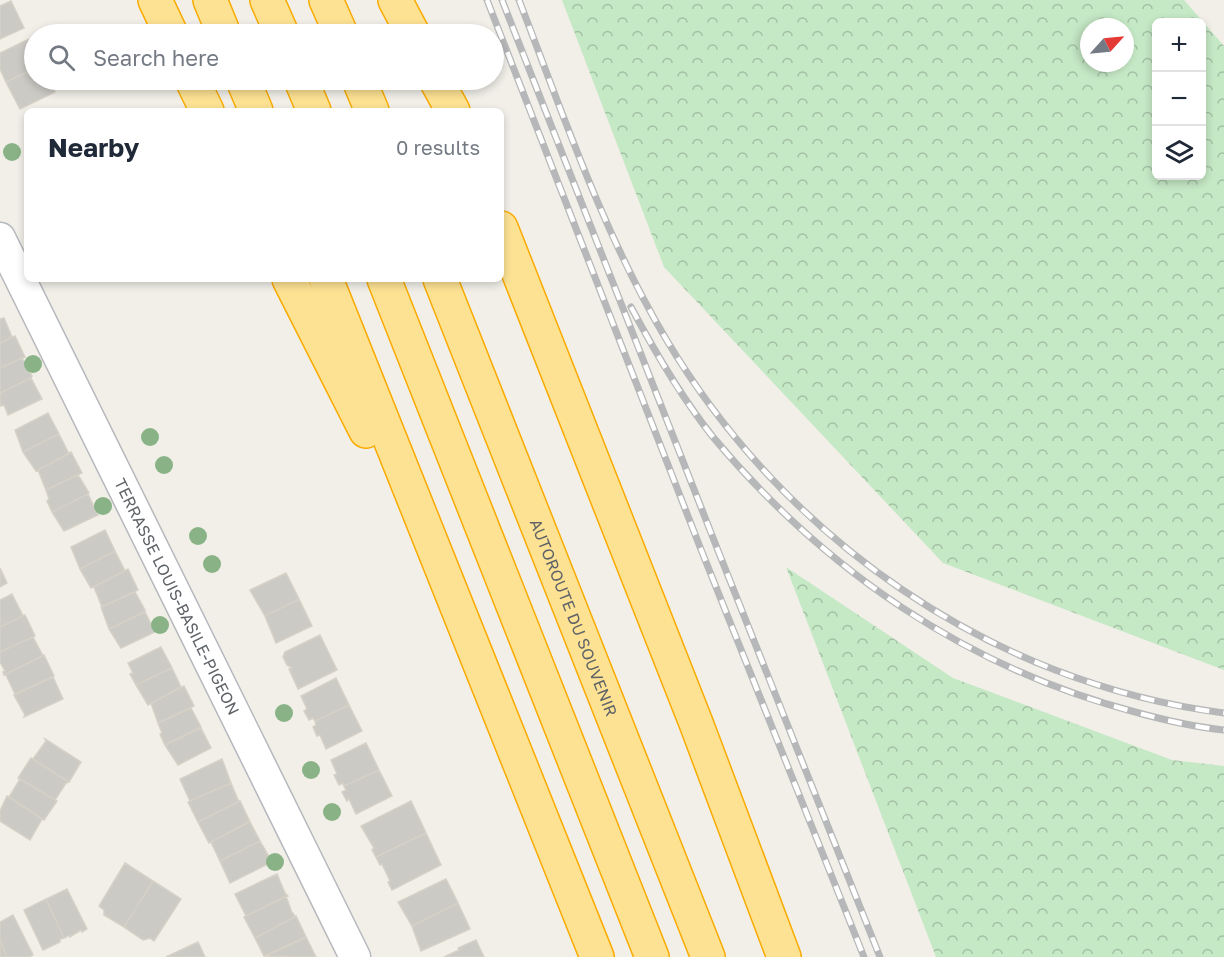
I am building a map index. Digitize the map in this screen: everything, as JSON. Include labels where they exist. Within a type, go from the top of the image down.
[{"type":"highway","points":[[155,0],[166,24]]},
{"type":"highway","points":[[210,0],[220,24]]},
{"type":"highway","points":[[267,0],[278,24]]},
{"type":"highway","points":[[326,0],[336,24]]},
{"type":"highway","points":[[394,0],[407,24]]},
{"type":"highway","points":[[416,0],[424,24]]},
{"type":"highway","points":[[197,90],[206,108]]},
{"type":"highway","points":[[247,90],[255,108]]},
{"type":"highway","points":[[305,90],[313,108]]},
{"type":"highway","points":[[363,90],[371,108]]},
{"type":"highway","points":[[442,90],[452,108]]},
{"type":"highway","points":[[447,90],[453,108]]},
{"type":"highway","points":[[504,236],[691,712],[784,957]]},
{"type":"highway","points":[[291,282],[456,609]]},
{"type":"highway","points":[[327,282],[597,957]]},
{"type":"highway","points":[[385,282],[651,957]]},
{"type":"highway","name":"AUTOROUTE DU SOUVENIR","points":[[441,282],[708,957]]},
{"type":"street","name":"TERRASSE LOUIS-BASILE-PIGEON","points":[[0,238],[355,957]]},
{"type":"green space","points":[[562,0],[1184,0],[1200,18],[1152,18],[1152,180],[1206,180],[1206,25],[1224,46],[1224,670],[943,563],[664,267]]},
{"type":"green space","points":[[786,567],[953,678],[1172,760],[1224,766],[1224,957],[936,957]]},
{"type":"building","points":[[11,1],[24,28],[0,39],[0,6]]},
{"type":"building","points":[[24,41],[24,74],[6,82],[0,69],[0,53]]},
{"type":"building","points":[[24,74],[24,90],[54,90],[55,92],[20,109],[6,82]]},
{"type":"building","points":[[4,318],[12,337],[0,343],[0,319]]},
{"type":"building","points":[[15,336],[25,357],[0,368],[0,343]]},
{"type":"building","points":[[22,358],[31,378],[0,393],[0,368]]},
{"type":"building","points":[[31,378],[42,399],[8,415],[4,405],[1,406],[0,393]]},
{"type":"building","points":[[48,413],[59,434],[23,452],[15,430]]},
{"type":"building","points":[[59,434],[69,454],[36,471],[23,452]]},
{"type":"building","points":[[71,452],[82,473],[46,490],[38,470]]},
{"type":"building","points":[[78,475],[89,493],[52,512],[47,501],[49,499],[46,490]]},
{"type":"building","points":[[88,494],[98,515],[64,531],[52,512]]},
{"type":"building","points":[[105,530],[115,551],[80,569],[71,547]]},
{"type":"building","points":[[115,551],[125,571],[91,588],[80,569]]},
{"type":"building","points":[[0,568],[7,583],[0,587]]},
{"type":"building","points":[[128,569],[138,590],[102,607],[94,587]]},
{"type":"building","points":[[286,573],[299,599],[265,616],[250,590]]},
{"type":"building","points":[[135,592],[144,612],[109,629],[101,607]]},
{"type":"building","points":[[12,594],[23,616],[0,627],[0,600]]},
{"type":"building","points":[[299,599],[312,626],[276,643],[265,616]]},
{"type":"building","points":[[145,612],[155,632],[121,648],[109,629]]},
{"type":"building","points":[[25,615],[35,636],[0,652],[0,627]]},
{"type":"building","points":[[320,635],[337,670],[298,689],[289,669],[292,668],[287,665],[283,657],[285,652]]},
{"type":"building","points":[[33,637],[43,656],[4,675],[0,652]]},
{"type":"building","points":[[161,647],[172,668],[136,685],[130,674],[133,673],[128,663]]},
{"type":"building","points":[[44,655],[54,676],[15,694],[4,675]]},
{"type":"building","points":[[172,668],[181,687],[148,705],[136,685]]},
{"type":"building","points":[[53,677],[63,699],[24,717],[14,695]]},
{"type":"building","points":[[336,678],[349,705],[315,721],[313,718],[309,720],[304,711],[307,709],[301,696]]},
{"type":"building","points":[[184,686],[194,706],[158,723],[151,703]]},
{"type":"building","points":[[349,705],[362,731],[326,749],[320,735],[317,736],[313,727],[316,725],[315,721]]},
{"type":"building","points":[[191,708],[201,727],[165,745],[158,723]]},
{"type":"building","points":[[201,728],[211,748],[178,765],[165,745]]},
{"type":"building","points":[[45,739],[81,762],[69,782],[33,759],[46,741]]},
{"type":"building","points":[[366,743],[379,770],[344,786],[343,783],[339,785],[331,760]]},
{"type":"building","points":[[31,758],[69,782],[55,800],[18,778]]},
{"type":"building","points":[[222,759],[231,783],[190,801],[180,779]]},
{"type":"building","points":[[379,770],[392,796],[356,814],[349,799],[347,801],[342,792],[346,790],[344,786]]},
{"type":"building","points":[[20,779],[57,801],[44,820],[9,797]]},
{"type":"building","points":[[231,783],[240,801],[198,822],[188,802]]},
{"type":"building","points":[[7,796],[42,819],[30,840],[0,821],[0,811]]},
{"type":"building","points":[[240,801],[250,822],[209,843],[198,822]]},
{"type":"building","points":[[411,801],[426,833],[376,857],[372,850],[374,848],[361,826]]},
{"type":"building","points":[[248,822],[260,841],[220,861],[211,842]]},
{"type":"building","points":[[426,833],[441,865],[392,890],[382,864],[380,865],[376,857]]},
{"type":"building","points":[[260,841],[272,862],[230,883],[220,861]]},
{"type":"building","points":[[125,863],[153,881],[124,927],[104,915],[104,910],[99,906]]},
{"type":"building","points":[[277,874],[288,896],[246,916],[235,894]]},
{"type":"building","points":[[446,879],[458,903],[412,926],[398,902]]},
{"type":"building","points":[[153,881],[181,899],[154,941],[150,938],[143,940],[124,927]]},
{"type":"building","points":[[67,889],[87,929],[64,938],[46,899]]},
{"type":"building","points":[[286,896],[295,917],[255,938],[244,917]]},
{"type":"building","points":[[46,899],[64,938],[43,950],[24,910]]},
{"type":"building","points":[[458,903],[470,929],[421,951],[412,926]]},
{"type":"building","points":[[13,915],[33,955],[29,957],[7,957],[0,941],[0,922]]},
{"type":"building","points":[[296,916],[306,937],[264,956],[255,938]]},
{"type":"building","points":[[306,937],[316,957],[265,956],[288,946]]},
{"type":"building","points":[[476,940],[484,957],[444,957],[459,950],[458,948]]},
{"type":"building","points":[[0,941],[3,947],[7,957],[0,957]]},
{"type":"building","points":[[198,942],[205,957],[166,957]]},
{"type":"railway","points":[[487,0],[496,24]]},
{"type":"railway","points":[[502,0],[880,957]]},
{"type":"railway","points":[[519,0],[585,172],[643,299],[666,339],[715,411],[771,478],[833,537],[902,590],[976,634],[1055,670],[1138,697],[1224,713]]},
{"type":"railway","points":[[504,44],[700,547],[864,957]]},
{"type":"railway","points":[[631,307],[679,390],[713,437],[756,485],[802,530],[851,571],[903,608],[957,641],[1014,669],[1073,693],[1135,712],[1190,725],[1224,730]]}]
